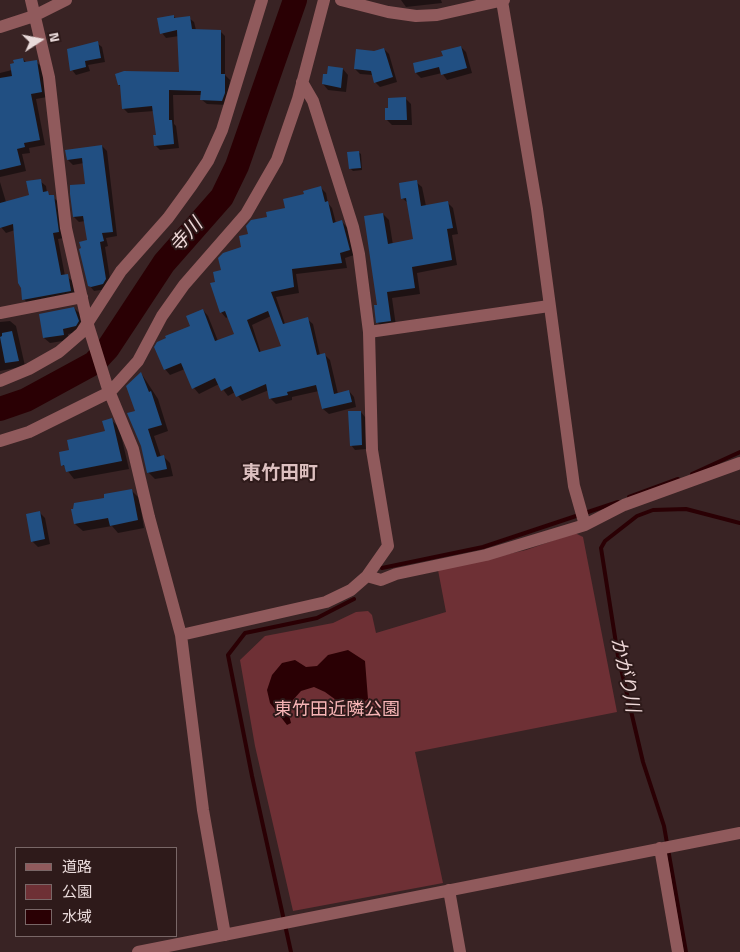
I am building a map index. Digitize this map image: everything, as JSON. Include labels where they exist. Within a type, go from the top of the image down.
[{"type":"street","points":[[31,0],[49,77],[66,228],[89,328],[109,389],[133,449],[155,541],[181,635],[203,810],[224,935]]},
{"type":"street","points":[[0,27],[34,16],[66,0]]},
{"type":"street","points":[[0,381],[30,369],[59,352],[89,328],[121,271],[168,218],[208,161],[235,91],[262,0]]},
{"type":"street","points":[[0,442],[29,432],[109,389],[142,356],[162,316],[184,285],[246,214],[278,160],[302,82],[324,0]]},
{"type":"street","points":[[341,0],[388,12],[416,16],[437,15],[503,0],[537,209],[574,486],[585,525]]},
{"type":"street","points":[[181,635],[326,602],[351,590],[367,576],[388,546],[372,450],[369,332],[359,254],[353,227],[313,101],[302,82]]},
{"type":"street","points":[[0,313],[82,298]]},
{"type":"street","points":[[369,332],[549,306]]},
{"type":"street","points":[[367,576],[381,580],[396,574],[486,555],[585,525],[624,506],[740,462]]},
{"type":"street","points":[[138,952],[740,833]]},
{"type":"street","points":[[660,848],[678,952]]},
{"type":"street","points":[[449,890],[460,952]]},
{"type":"green space","name":"東竹田近隣公園","points":[[575,533],[583,537],[617,712],[415,752],[443,883],[293,911],[255,746],[240,660],[265,636],[333,623],[356,612],[368,611],[372,615],[376,633],[446,612],[438,570],[526,550]]},
{"type":"water","points":[[348,650],[365,661],[368,699],[358,706],[346,708],[338,707],[336,700],[314,687],[301,691],[293,700],[288,711],[291,723],[287,725],[270,703],[267,690],[272,675],[282,663],[295,660],[306,667],[317,666],[328,655]]},
{"type":"building","points":[[174,15],[174,18],[190,16],[192,29],[221,30],[221,74],[225,74],[225,93],[222,101],[200,100],[201,91],[169,90],[169,120],[172,120],[174,144],[154,146],[153,135],[156,135],[152,106],[122,109],[120,85],[118,85],[115,74],[124,71],[179,72],[177,30],[160,34],[157,18]]},
{"type":"building","points":[[98,41],[101,58],[85,61],[86,67],[70,71],[67,49]]},
{"type":"building","points":[[461,46],[467,68],[441,75],[439,67],[415,73],[413,63],[443,56],[441,51]]},
{"type":"building","points":[[384,48],[393,77],[374,83],[371,71],[354,69],[356,49],[374,51]]},
{"type":"building","points":[[23,58],[24,62],[37,60],[42,92],[31,94],[40,140],[24,143],[25,147],[17,149],[21,165],[0,170],[0,78],[12,76],[10,64],[14,63],[13,60]]},
{"type":"building","points":[[328,66],[343,68],[341,88],[322,84],[323,74],[327,74]]},
{"type":"building","points":[[406,97],[407,120],[385,120],[385,108],[388,108],[388,98]]},
{"type":"building","points":[[102,145],[113,232],[102,233],[104,241],[100,242],[106,279],[103,284],[91,287],[88,286],[79,249],[81,248],[79,242],[87,240],[83,216],[73,217],[70,194],[70,185],[85,184],[82,158],[67,160],[65,150]]},
{"type":"building","points":[[359,151],[361,168],[349,169],[347,152]]},
{"type":"building","points":[[41,179],[43,192],[48,191],[49,195],[54,195],[59,232],[53,233],[61,275],[68,274],[71,291],[22,300],[21,288],[18,283],[13,224],[0,228],[0,203],[29,195],[26,181]]},
{"type":"building","points":[[417,180],[421,206],[448,201],[453,228],[447,229],[452,260],[412,267],[415,288],[387,292],[391,321],[376,323],[374,305],[377,305],[364,216],[383,213],[388,244],[413,239],[406,198],[401,199],[399,183]]},
{"type":"building","points":[[321,186],[325,202],[328,201],[333,223],[342,220],[350,250],[340,253],[342,263],[292,269],[294,287],[271,292],[283,324],[308,317],[317,355],[325,353],[334,394],[349,390],[352,402],[322,409],[316,385],[287,392],[288,395],[269,399],[266,384],[236,397],[231,386],[221,391],[215,378],[192,389],[181,363],[164,370],[154,347],[157,342],[166,338],[165,336],[190,326],[186,316],[203,309],[215,341],[234,334],[225,311],[220,313],[210,283],[215,282],[213,272],[221,270],[218,258],[223,253],[241,247],[239,236],[248,234],[246,226],[251,220],[267,217],[266,212],[285,208],[283,199],[304,194],[303,191]],"holes":[[[268,311],[281,346],[259,352],[247,320]]]},
{"type":"building","points":[[74,307],[79,321],[76,326],[63,329],[64,335],[43,338],[39,314]]},
{"type":"building","points":[[12,331],[19,361],[5,363],[0,337],[2,333]]},
{"type":"building","points":[[141,372],[149,392],[151,391],[162,425],[148,429],[157,457],[164,455],[167,469],[147,473],[141,446],[127,413],[135,411],[126,386]]},
{"type":"building","points":[[348,411],[361,411],[362,445],[350,446]]},
{"type":"building","points":[[112,418],[122,461],[66,472],[64,465],[61,466],[59,452],[69,450],[67,440],[105,431],[102,421]]},
{"type":"building","points":[[132,489],[138,520],[110,526],[108,518],[74,524],[71,509],[73,509],[74,503],[104,498],[104,494]]},
{"type":"building","points":[[40,511],[45,539],[31,542],[26,514]]},
{"type":"waterway","name":"寺川","points":[[0,409],[26,400],[94,363],[108,348],[164,263],[222,197],[237,166],[295,0]]},
{"type":"waterway","points":[[692,474],[740,452]]},
{"type":"waterway","points":[[629,497],[678,479]]},
{"type":"waterway","points":[[382,568],[483,547],[618,502]]},
{"type":"waterway","name":"かがり川","points":[[686,952],[664,826],[643,762],[618,656],[601,548],[605,541],[637,516],[653,510],[686,509],[740,523]]},
{"type":"waterway","points":[[291,952],[252,776],[228,655],[245,633],[317,618],[354,599]]},
{"type":"district","name":"東竹田町","points":[[280,474]]}]
